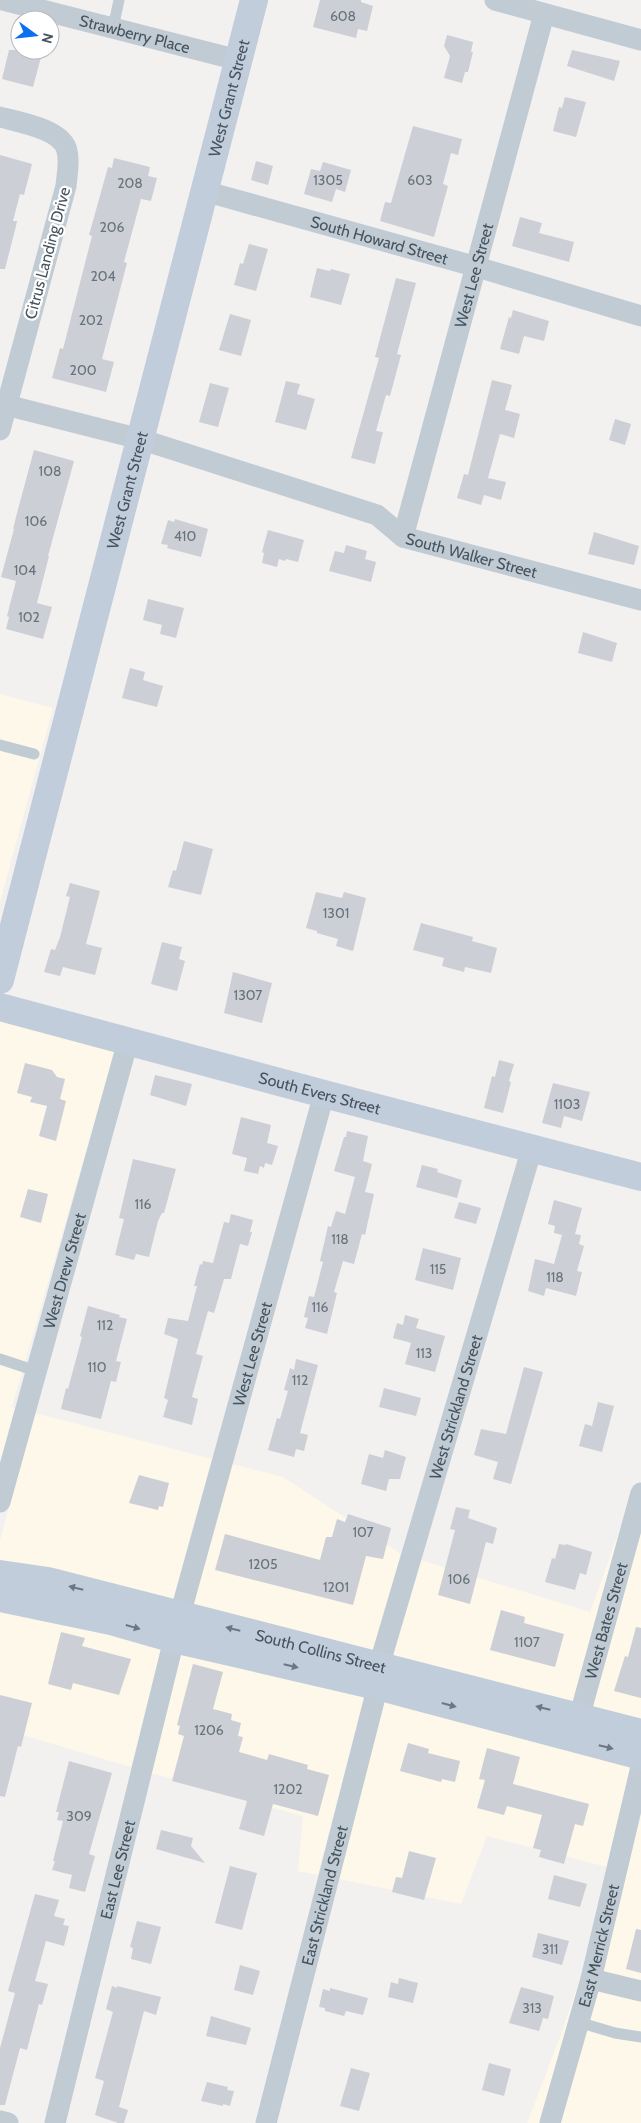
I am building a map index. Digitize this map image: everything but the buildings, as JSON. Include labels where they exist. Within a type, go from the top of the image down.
[{"type":"street","name":"Strawberry Place","points":[[3,0],[238,60]]},
{"type":"street","name":"West Grant Street","points":[[0,980],[254,0]]},
{"type":"street","points":[[495,0],[641,40]]},
{"type":"street","name":"West Lee Street","points":[[403,537],[544,14]]},
{"type":"street","name":"Citrus Landing Drive","points":[[0,117],[46,130],[53,134],[67,148],[69,167],[66,186],[0,430]]},
{"type":"street","name":"South Howard Street","points":[[204,191],[477,267],[641,316]]},
{"type":"street","name":"South Walker Street","points":[[6,405],[140,439],[377,515],[403,537],[641,600]]},
{"type":"street","name":"South Evers Street","points":[[0,1007],[641,1177]]},
{"type":"street","name":"West Drew Street","points":[[0,1502],[128,1040]]},
{"type":"street","name":"West Lee Street","points":[[177,1627],[324,1094]]},
{"type":"street","name":"West Strickland Street","points":[[378,1676],[532,1148]]},
{"type":"street","name":"West Bates Street","points":[[580,1718],[641,1493]]},
{"type":"street","name":"South Collins Street","points":[[0,1574],[48,1581],[177,1627],[378,1676],[580,1718],[641,1734]]},
{"type":"street","name":"South Collins Street","points":[[0,1598],[111,1621],[177,1627]]},
{"type":"street","name":"East Lee Street","points":[[54,2123],[177,1627]]},
{"type":"street","name":"South Collins Street","points":[[378,1676],[641,1756]]},
{"type":"street","name":"East Strickland Street","points":[[266,2123],[378,1676]]},
{"type":"street","name":"East Merrick Street","points":[[550,2123],[591,1979],[641,1767]]},
{"type":"street","points":[[591,1979],[641,1991]]},
{"type":"street","points":[[0,2121],[8,2123]]},
{"type":"lane","points":[[113,28],[119,0]]},
{"type":"lane","points":[[0,745],[34,754]]},
{"type":"lane","points":[[0,1359],[36,1371]]},
{"type":"lane","points":[[578,2022],[615,2033],[641,2037]]},
{"type":"shaded area","points":[[0,694],[53,708],[0,902]]},
{"type":"shaded area","points":[[0,1021],[116,1047],[12,1407],[15,1408],[0,1462]]},
{"type":"shaded area","points":[[35,1413],[212,1459],[172,1603],[0,1564],[0,1540]]},
{"type":"shaded area","points":[[232,1464],[283,1477],[401,1554],[372,1655],[192,1608]]},
{"type":"shaded area","points":[[621,1526],[572,1706],[392,1660],[421,1560],[590,1612]]},
{"type":"shaded area","points":[[641,1533],[641,1724],[592,1711]]},
{"type":"shaded area","points":[[0,1608],[162,1645],[131,1767],[2,1729],[0,1734]]},
{"type":"shaded area","points":[[182,1650],[365,1692],[318,1875],[298,1871],[303,1816],[151,1773]]},
{"type":"shaded area","points":[[385,1697],[631,1763],[607,1867],[487,1836],[461,1904],[339,1879]]},
{"type":"shaded area","points":[[641,1813],[641,1982],[603,1972]]},
{"type":"shaded area","points":[[583,1969],[539,2123],[527,2123],[562,2032]]},
{"type":"shaded area","points":[[598,1990],[641,2001],[641,2123],[560,2123]]}]
